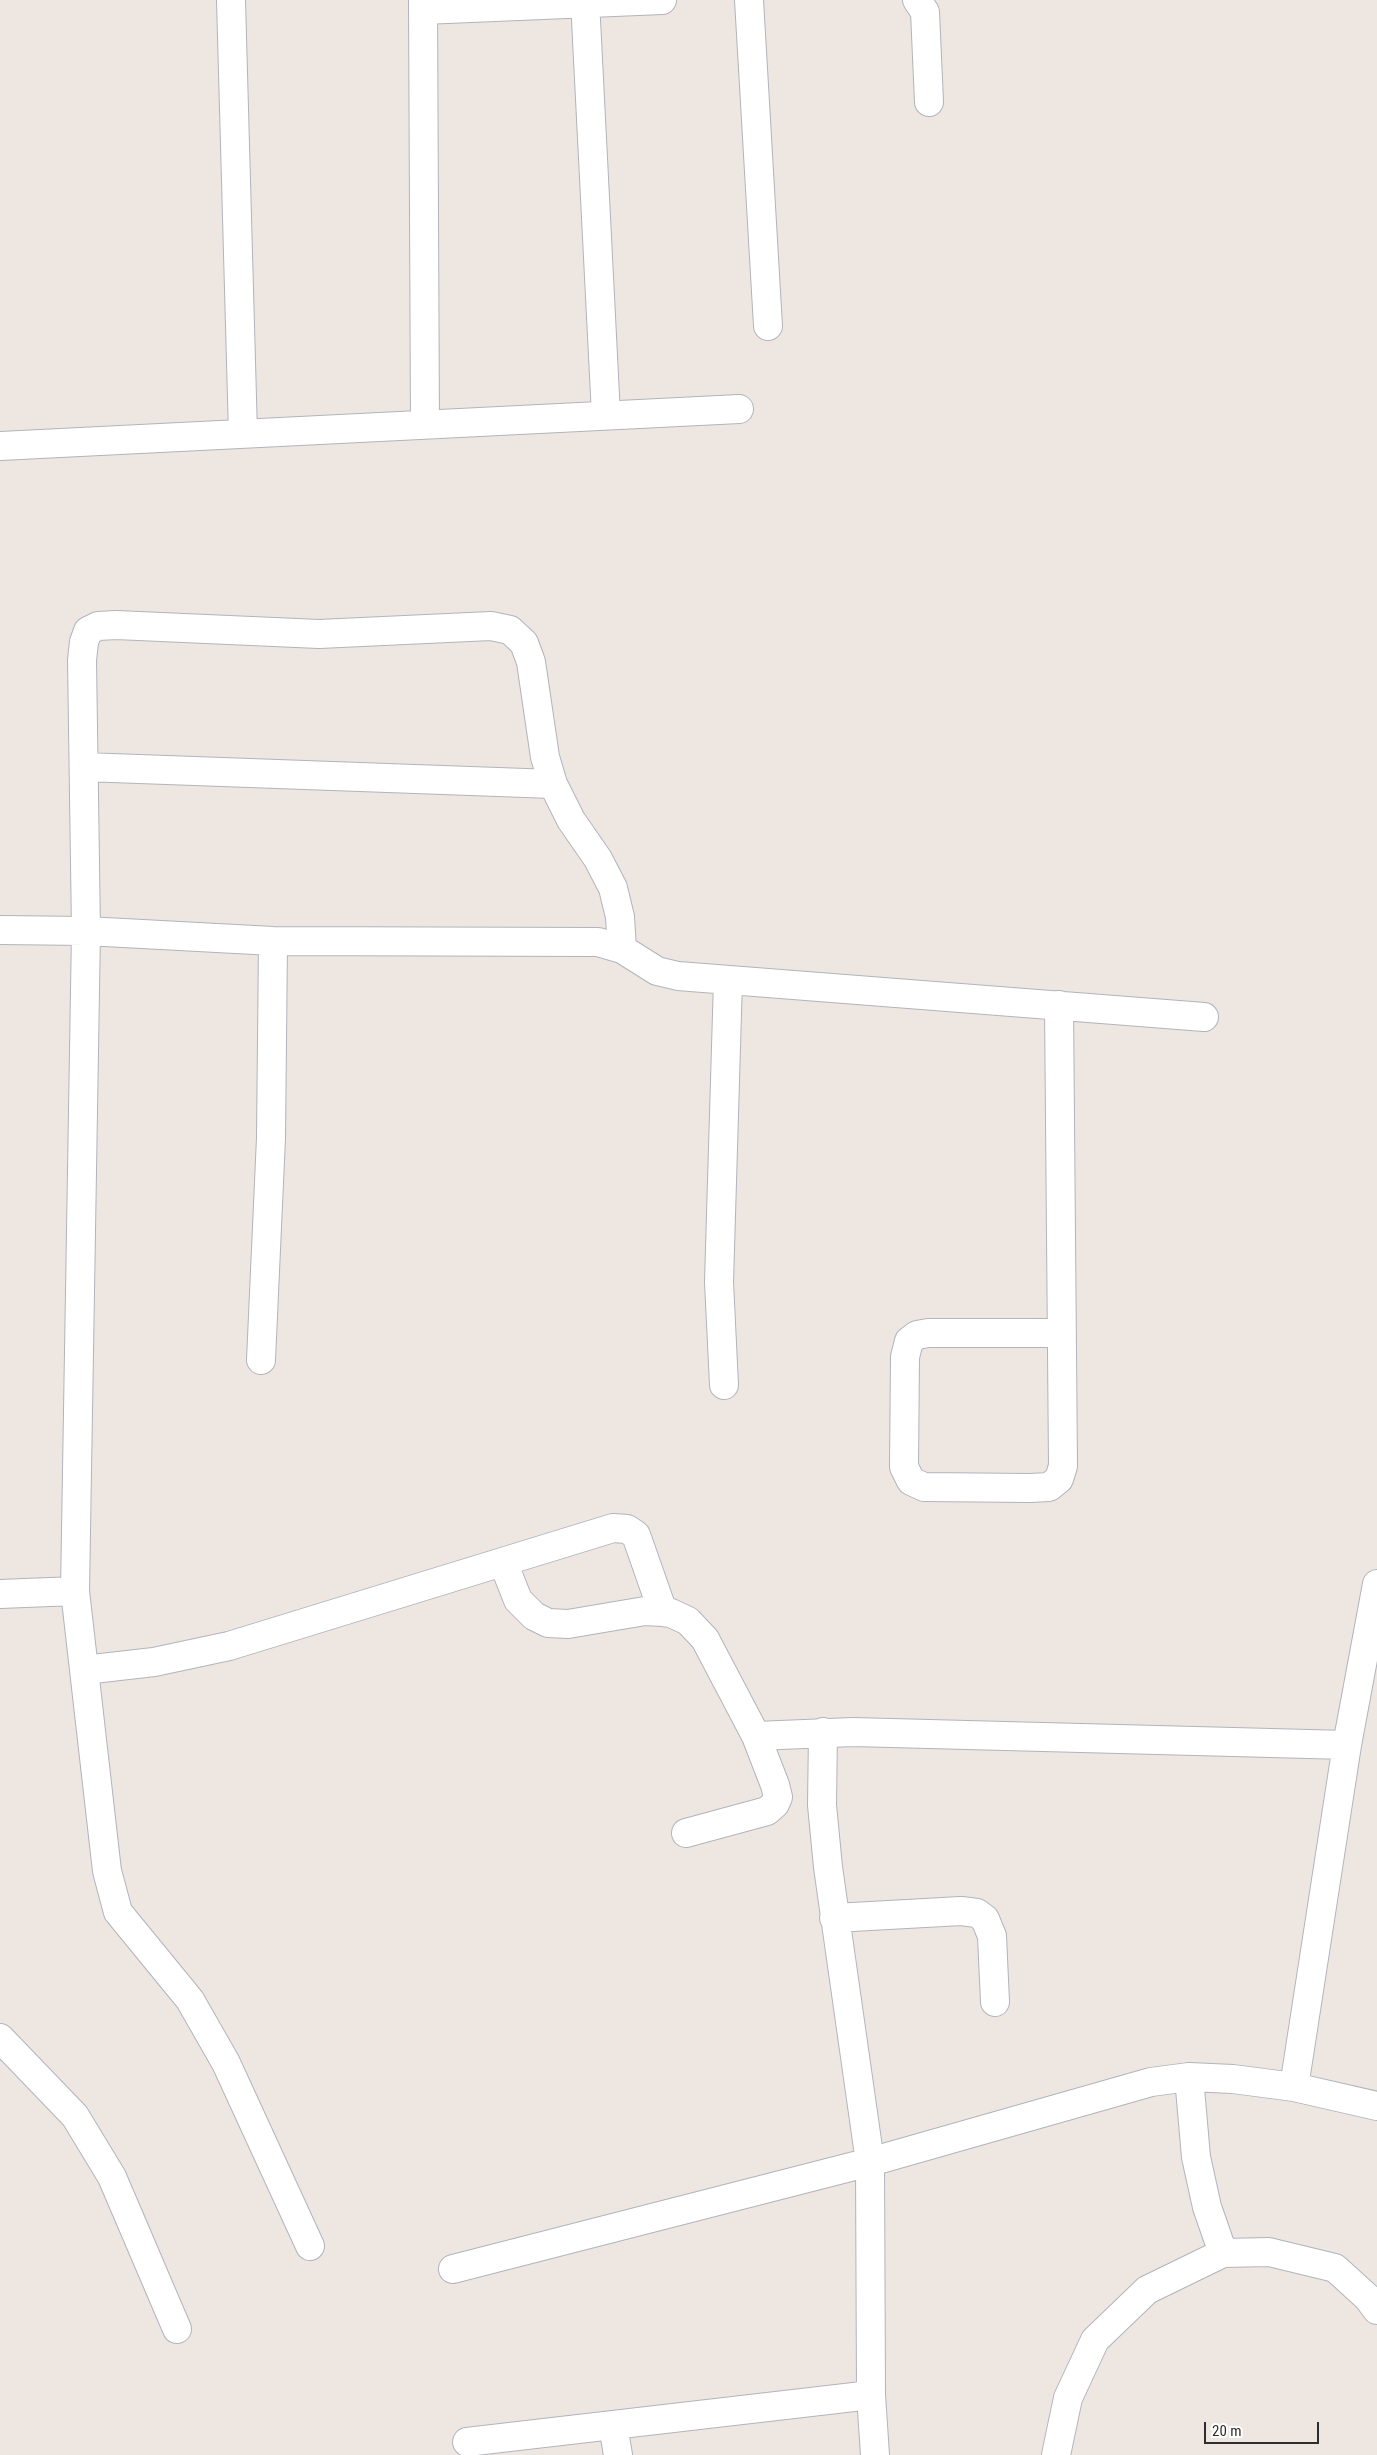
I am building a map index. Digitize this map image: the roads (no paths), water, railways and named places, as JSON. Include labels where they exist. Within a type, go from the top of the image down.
[{"type":"street","points":[[230,0],[243,434]]},
{"type":"street","points":[[425,424],[423,5],[662,0]]},
{"type":"street","points":[[749,0],[768,326]]},
{"type":"street","points":[[917,0],[924,12],[929,102]]},
{"type":"street","points":[[585,2],[606,415]]},
{"type":"street","points":[[0,446],[740,409]]},
{"type":"street","points":[[310,2246],[226,2063],[190,2000],[118,1912],[107,1871],[75,1591],[86,931],[84,642],[88,631],[98,626],[319,634],[491,626],[510,630],[524,643],[531,662],[545,757],[553,784],[571,820],[598,858],[613,888],[620,917],[622,948]]},
{"type":"street","points":[[84,767],[553,784]]},
{"type":"street","points":[[0,930],[86,931],[273,941],[588,942],[622,948],[657,971],[678,976],[1204,1017]]},
{"type":"street","points":[[261,1360],[271,1138],[273,941]]},
{"type":"street","points":[[724,1385],[719,1282],[728,980]]},
{"type":"street","points":[[1060,1006],[1063,1466],[1059,1479],[1049,1487],[1030,1488],[924,1486],[911,1481],[904,1467],[905,1357],[909,1341],[917,1335],[928,1333],[1062,1332]]},
{"type":"street","points":[[84,1670],[154,1662],[229,1646],[613,1528],[627,1529],[636,1535],[664,1612]]},
{"type":"street","points":[[503,1562],[518,1600],[534,1616],[548,1624],[568,1624],[645,1612],[664,1612],[671,1613],[688,1621],[705,1638],[756,1736],[778,1797],[775,1804],[768,1811],[686,1832]]},
{"type":"street","points":[[1294,2087],[1347,1745],[1377,1584]]},
{"type":"street","points":[[0,1594],[75,1591]]},
{"type":"street","points":[[756,1736],[823,1732],[1132,1738],[1347,1745]]},
{"type":"street","points":[[823,1732],[822,1805],[834,1918],[870,2162],[871,2395],[875,2455]]},
{"type":"street","points":[[834,1918],[961,1911],[977,1913],[986,1919],[992,1936],[995,2002]]},
{"type":"street","points":[[0,2038],[74,2116],[112,2177],[177,2329]]},
{"type":"street","points":[[1189,2077],[1196,2157],[1206,2207],[1223,2253]]},
{"type":"street","points":[[453,2269],[870,2162],[1151,2082],[1189,2077],[1233,2079],[1294,2087],[1377,2106]]},
{"type":"street","points":[[1056,2455],[1068,2398],[1095,2340],[1147,2290],[1223,2253],[1269,2252],[1335,2268],[1368,2298],[1377,2310]]},
{"type":"street","points":[[467,2442],[871,2395]]},
{"type":"street","points":[[613,2425],[618,2455]]}]
